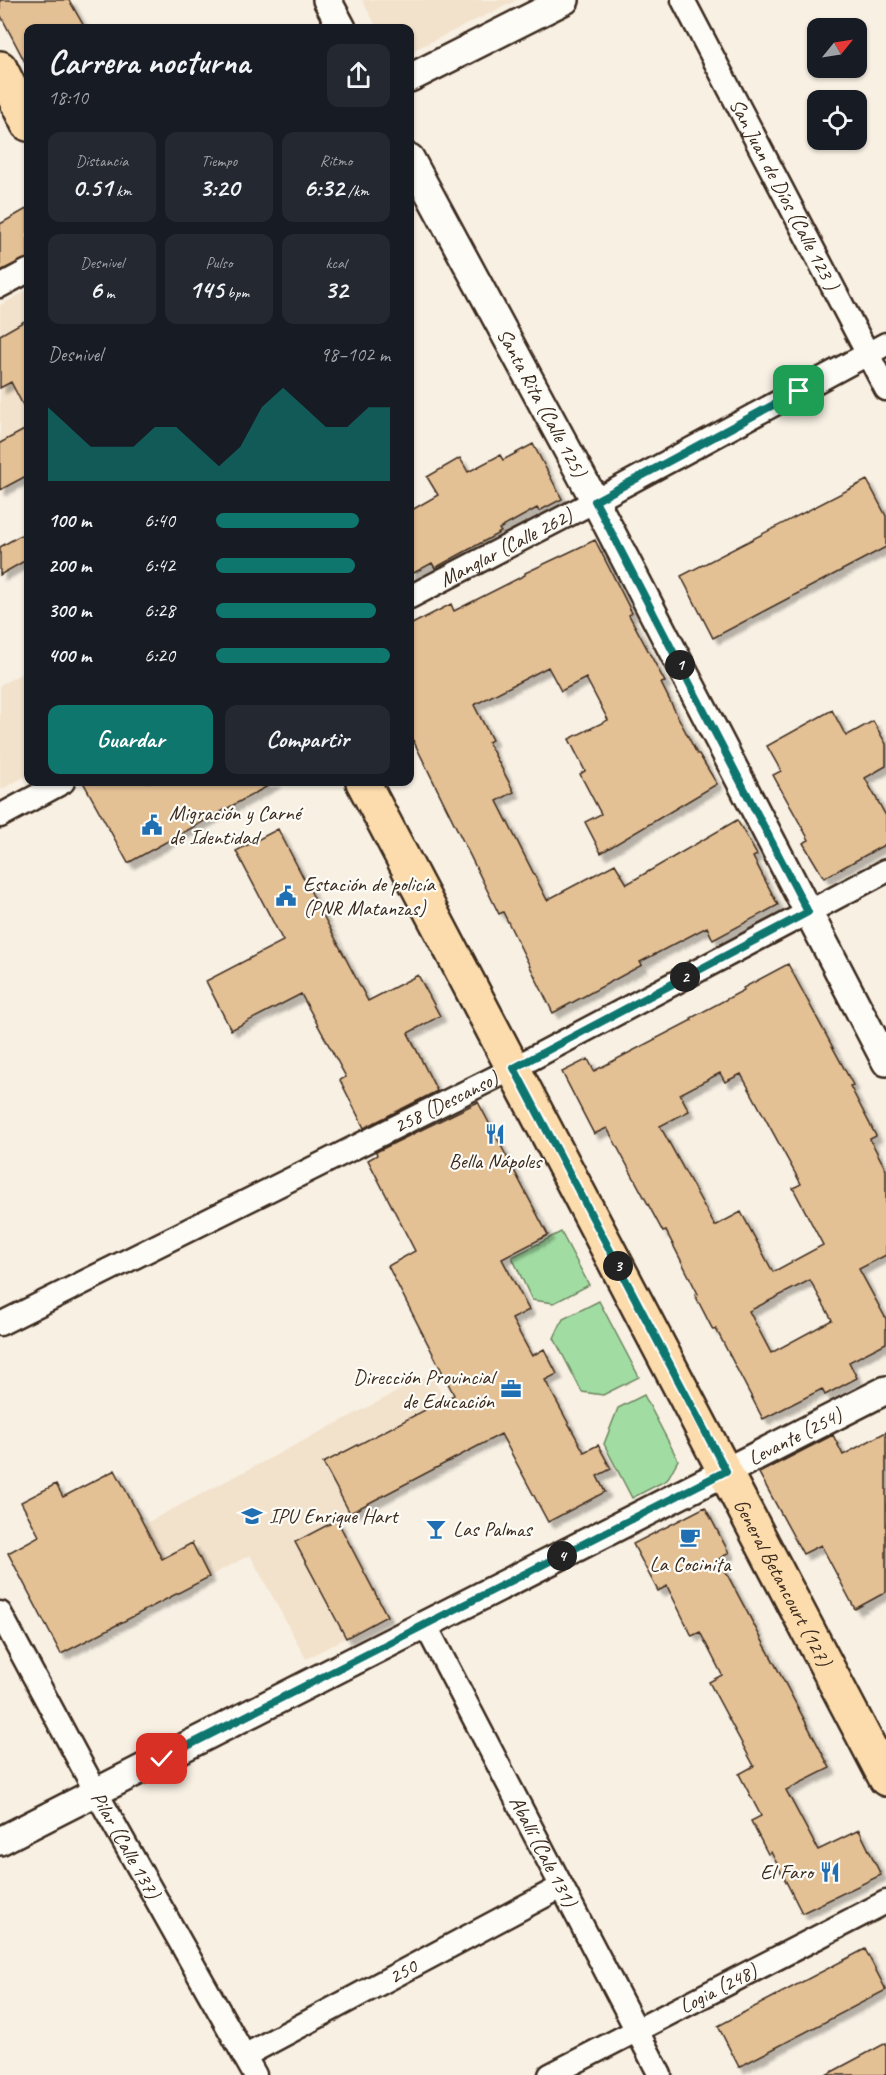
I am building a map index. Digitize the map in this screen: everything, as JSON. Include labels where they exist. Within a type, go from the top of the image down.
[{"type":"main road","points":[[0,68],[24,116]]},
{"type":"main road","name":"General Betancourt (127)","points":[[365,786],[886,1779]]},
{"type":"street","points":[[327,0],[340,24]]},
{"type":"street","points":[[414,76],[565,0]]},
{"type":"street","name":"San Juan de Díos (Calle 123 )","points":[[683,0],[877,349],[886,389]]},
{"type":"street","name":"Santa Rita (Calle 125)","points":[[414,165],[595,501],[886,1062]]},
{"type":"street","points":[[0,286],[24,273]]},
{"type":"street","name":"Manglar (Calle 262)","points":[[414,595],[595,501],[877,349]]},
{"type":"street","points":[[0,816],[56,786]]},
{"type":"street","name":"258 (Descanso)","points":[[0,1324],[514,1068],[886,872]]},
{"type":"street","name":"Levante (254)","points":[[0,1841],[886,1390]]},
{"type":"street","name":"Pilar (Calle 137)","points":[[0,1613],[96,1792],[250,2065]]},
{"type":"street","name":"Aballí (Cale 131)","points":[[426,1626],[660,2075]]},
{"type":"street","name":"250","points":[[250,2065],[561,1887]]},
{"type":"street","name":"Logia (248)","points":[[550,2075],[886,1902]]},
{"type":"shaded area","points":[[362,0],[517,0],[414,50],[414,24],[375,24]]},
{"type":"shaded area","points":[[24,292],[24,477],[0,490],[0,305]]},
{"type":"shaded area","points":[[24,672],[24,777],[0,790],[0,685]]},
{"type":"shaded area","name":"IPU Enrique Hart","points":[[431,1374],[471,1449],[337,1520],[387,1616],[306,1659],[250,1555],[61,1654],[8,1553],[39,1536],[21,1502],[56,1484],[63,1497],[115,1470],[144,1524]]},
{"type":"green space","points":[[561,1232],[589,1285],[554,1303],[532,1300],[512,1257]]},
{"type":"green space","points":[[599,1301],[639,1377],[603,1395],[582,1392],[554,1338],[563,1319]]},
{"type":"green space","points":[[644,1395],[678,1460],[667,1480],[632,1498],[604,1444],[618,1408]]},
{"type":"building","points":[[0,0],[69,0],[83,24],[24,24],[24,60],[0,14]]},
{"type":"building","points":[[24,210],[24,260],[0,271],[0,224]]},
{"type":"building","points":[[24,321],[24,407],[11,382],[0,388],[0,335]]},
{"type":"building","points":[[24,430],[24,477],[0,490],[0,443]]},
{"type":"building","points":[[533,444],[562,499],[539,511],[537,508],[499,529],[501,532],[435,568],[432,563],[414,573],[414,509],[438,495],[427,477],[460,458],[468,472],[500,455],[503,460]]},
{"type":"building","points":[[867,480],[886,516],[886,547],[713,638],[681,576]]},
{"type":"building","points":[[24,533],[24,561],[0,575],[0,547]]},
{"type":"building","points":[[595,540],[632,613],[629,615],[665,682],[661,683],[677,715],[697,754],[717,784],[601,853],[585,822],[601,814],[580,774],[585,771],[569,739],[608,720],[586,678],[561,691],[548,667],[474,705],[492,740],[488,742],[514,792],[497,801],[547,900],[615,864],[627,884],[737,820],[757,855],[753,857],[778,905],[713,940],[707,927],[640,962],[642,965],[553,1013],[503,912],[499,914],[414,742],[414,623],[451,604],[454,611],[525,573]]},
{"type":"building","points":[[832,710],[846,736],[873,721],[886,744],[886,766],[865,778],[886,816],[886,844],[824,878],[803,843],[809,840],[773,775],[781,771],[767,746]]},
{"type":"building","name":"Migración y Carné de Identidad","points":[[85,786],[268,786],[128,863]]},
{"type":"building","points":[[278,829],[368,1001],[418,975],[440,1016],[408,1033],[437,1091],[364,1128],[340,1080],[346,1077],[301,994],[231,1030],[206,981],[283,941],[236,851]]},
{"type":"building","points":[[788,964],[853,1085],[850,1086],[876,1136],[870,1139],[886,1170],[886,1255],[859,1269],[886,1319],[886,1343],[849,1362],[857,1378],[825,1395],[822,1389],[763,1419],[716,1329],[713,1330],[695,1295],[698,1294],[666,1231],[663,1232],[607,1128],[594,1134],[562,1072],[588,1059],[594,1071],[692,1020],[691,1018],[744,990],[743,988]],"holes":[[[720,1073],[725,1082],[741,1074],[801,1184],[793,1188],[823,1245],[773,1272],[741,1212],[715,1226],[660,1126],[689,1111],[680,1094]],[[810,1280],[832,1320],[771,1353],[749,1311]]]},
{"type":"building","points":[[478,1102],[548,1235],[502,1259],[529,1310],[512,1319],[532,1356],[544,1349],[557,1374],[545,1380],[584,1452],[598,1445],[611,1469],[597,1476],[605,1492],[548,1522],[501,1434],[350,1513],[323,1463],[454,1395],[388,1266],[415,1251],[368,1160],[377,1155],[376,1152]]},
{"type":"building","points":[[886,1432],[886,1592],[855,1609],[821,1545],[803,1554],[759,1473],[833,1435],[843,1455]]},
{"type":"building","points":[[115,1470],[162,1559],[192,1543],[209,1577],[61,1654],[8,1553],[39,1536],[21,1502],[56,1484],[63,1497]]},
{"type":"building","points":[[705,1507],[729,1553],[719,1559],[830,1768],[786,1790],[818,1850],[859,1830],[881,1875],[802,1913],[771,1852],[768,1854],[751,1821],[761,1816],[739,1774],[754,1766],[709,1682],[722,1675],[700,1632],[692,1636],[667,1586],[658,1591],[633,1544]]},
{"type":"building","points":[[337,1520],[387,1616],[346,1638],[295,1542]]},
{"type":"building","points":[[865,1949],[886,1990],[739,2067],[718,2026]]},
{"type":"building","points":[[886,2043],[886,2075],[826,2075]]},
{"type":"place","name":"Migración y Carné de Identidad","points":[[152,825]]},
{"type":"place","name":"Estación de policía (PNR Matanzas)","points":[[286,896]]},
{"type":"place","name":"Bella Nápoles","points":[[495,1134]]},
{"type":"place","name":"Dirección Provincial de Educación","points":[[511,1389]]},
{"type":"place","name":"IPU Enrique Hart","points":[[252,1516]]},
{"type":"place","name":"Las Palmas","points":[[436,1529]]},
{"type":"place","name":"La Cocinita","points":[[690,1537]]},
{"type":"place","name":"El Faro","points":[[830,1872]]},
{"type":"route","points":[[162,1759],[726,1471],[514,1068],[808,912],[595,501],[799,391]]}]
